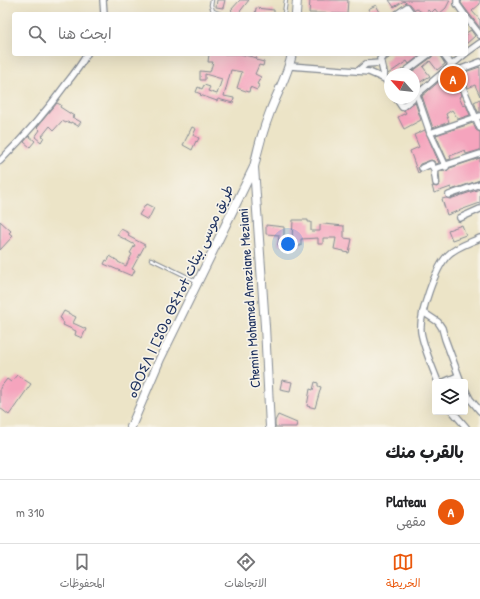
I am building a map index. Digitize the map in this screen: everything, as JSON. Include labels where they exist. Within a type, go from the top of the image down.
[{"type":"main road","points":[[296,12],[297,0]]},
{"type":"main road","points":[[254,167],[261,137],[290,66],[292,56]]},
{"type":"main road","name":"ⴰⴱⵔⵉⴷ ⵏ ⵎⵓⵙⴰ ⴱⵉⵜⴰⵜ طريق موسى بيتات","points":[[131,427],[160,359],[254,167]]},
{"type":"main road","name":"Chemin Mohamed Ameziane Meziani","points":[[254,167],[265,326],[270,427]]},
{"type":"street","points":[[103,0],[104,12]]},
{"type":"street","points":[[457,0],[461,12]]},
{"type":"street","points":[[400,12],[407,7],[411,12]]},
{"type":"street","points":[[468,20],[480,35]]},
{"type":"street","points":[[468,52],[480,43]]},
{"type":"street","points":[[0,161],[51,105],[82,64],[86,56]]},
{"type":"street","points":[[384,56],[380,59],[384,72]]},
{"type":"street","points":[[410,68],[426,56]]},
{"type":"street","points":[[444,56],[456,71],[478,116],[480,128]]},
{"type":"street","points":[[420,92],[464,56]]},
{"type":"street","points":[[456,71],[480,62]]},
{"type":"street","points":[[358,71],[366,64],[381,64]]},
{"type":"street","points":[[290,66],[369,72],[384,81]]},
{"type":"street","points":[[417,104],[446,167]]},
{"type":"street","points":[[430,133],[478,116]]},
{"type":"street","points":[[434,170],[480,154]]},
{"type":"street","points":[[422,168],[431,164],[434,170],[436,183]]},
{"type":"street","points":[[449,195],[480,184]]},
{"type":"street","points":[[460,218],[480,209]]},
{"type":"street","points":[[437,379],[421,331],[423,312],[430,289],[441,262],[448,254],[459,247],[480,238]]},
{"type":"street","points":[[423,312],[438,322],[442,328],[460,379]]},
{"type":"street","points":[[451,379],[458,376]]},
{"type":"street","points":[[468,395],[480,411]]},
{"type":"street","points":[[456,415],[466,427]]},
{"type":"lane","points":[[212,0],[211,6],[213,11],[216,12]]},
{"type":"lane","points":[[284,12],[286,0]]},
{"type":"lane","points":[[151,259],[197,282]]},
{"type":"building","points":[[217,0],[225,0],[223,8],[216,7]]},
{"type":"building","points":[[240,0],[249,0],[240,12],[233,12],[231,10]]},
{"type":"building","points":[[310,0],[348,0],[347,12],[309,12]]},
{"type":"building","points":[[389,0],[450,0],[446,8],[441,12],[437,12],[435,9],[432,12],[428,10],[426,12],[422,12],[417,9],[415,10],[410,4],[404,1],[394,7]]},
{"type":"building","points":[[462,0],[480,0],[480,4],[472,11],[480,20],[480,28],[468,12],[461,3]]},
{"type":"building","points":[[376,5],[380,12],[370,12],[368,9]]},
{"type":"building","points":[[256,8],[274,10],[274,12],[255,12]]},
{"type":"building","points":[[471,30],[475,36],[468,42],[468,32]]},
{"type":"building","points":[[209,56],[248,56],[257,58],[256,60],[264,62],[263,66],[259,65],[255,74],[261,77],[257,84],[259,85],[257,90],[250,87],[249,92],[237,88],[242,72],[231,70],[224,96],[234,98],[233,103],[218,99],[217,101],[200,95],[201,94],[196,92],[198,87],[202,89],[204,85],[210,87],[208,91],[217,94],[222,79],[205,74],[205,80],[200,80],[200,71],[210,72],[213,62],[208,62]]},
{"type":"building","points":[[390,56],[419,56],[409,64],[407,61],[397,68],[387,68],[385,61]]},
{"type":"building","points":[[432,56],[440,56],[445,64],[437,70],[430,61],[423,67],[430,76],[420,82],[420,68],[417,68]]},
{"type":"building","points":[[480,67],[480,96],[475,85],[468,88],[462,73]]},
{"type":"building","points":[[451,73],[462,95],[459,97],[463,106],[466,105],[470,115],[458,119],[452,110],[446,114],[449,122],[433,128],[422,96]]},
{"type":"building","points":[[480,99],[480,112],[478,112],[474,102]]},
{"type":"building","points":[[57,103],[61,105],[60,107],[74,116],[72,117],[81,122],[78,126],[71,122],[66,123],[62,121],[54,130],[50,126],[42,136],[44,137],[41,142],[35,137],[40,130],[37,127]]},
{"type":"building","points":[[412,104],[416,104],[421,120],[404,129],[398,117],[406,113],[404,110]]},
{"type":"building","points":[[473,123],[476,130],[480,132],[480,150],[466,154],[465,150],[450,156],[451,159],[447,160],[436,135]]},
{"type":"building","points":[[192,127],[196,129],[193,135],[199,138],[192,150],[183,145]]},
{"type":"building","points":[[425,130],[439,163],[436,164],[431,160],[420,164],[418,168],[420,172],[418,173],[410,151],[419,147],[414,135]]},
{"type":"building","points":[[29,136],[35,141],[30,147],[24,142]]},
{"type":"building","points":[[480,158],[480,180],[451,190],[451,187],[434,193],[432,186],[437,187],[440,184],[439,172],[444,170],[447,171],[450,168]]},
{"type":"building","points":[[480,189],[480,203],[447,215],[442,199],[450,199]]},
{"type":"building","points":[[146,204],[154,208],[148,220],[139,215]]},
{"type":"building","points":[[293,220],[308,220],[308,222],[311,222],[311,231],[320,231],[320,225],[324,224],[344,226],[344,238],[352,239],[349,253],[334,249],[336,238],[323,238],[323,244],[318,244],[318,238],[301,239],[301,246],[286,246],[278,245],[279,235],[266,234],[266,225],[284,227],[284,236],[292,240]]},
{"type":"building","points":[[0,221],[11,231],[9,233],[13,236],[0,250]]},
{"type":"building","points":[[462,225],[466,235],[452,240],[448,230]]},
{"type":"building","points":[[121,229],[129,233],[128,236],[145,245],[132,269],[135,270],[132,276],[104,264],[106,260],[108,261],[110,256],[126,266],[132,254],[130,253],[135,245],[117,235]]},
{"type":"building","points":[[64,311],[76,317],[73,323],[86,329],[82,338],[75,335],[76,331],[63,325],[64,323],[60,318]]},
{"type":"building","points":[[17,375],[31,384],[9,415],[0,408],[0,388],[7,379],[11,382]]},
{"type":"building","points":[[282,380],[292,382],[290,391],[280,389]]},
{"type":"building","points":[[315,382],[321,387],[315,408],[307,406],[310,389],[313,390]]},
{"type":"building","points":[[278,415],[297,423],[296,427],[275,427],[275,421]]},
{"type":"place","name":"Plateau","points":[[453,79]]}]
